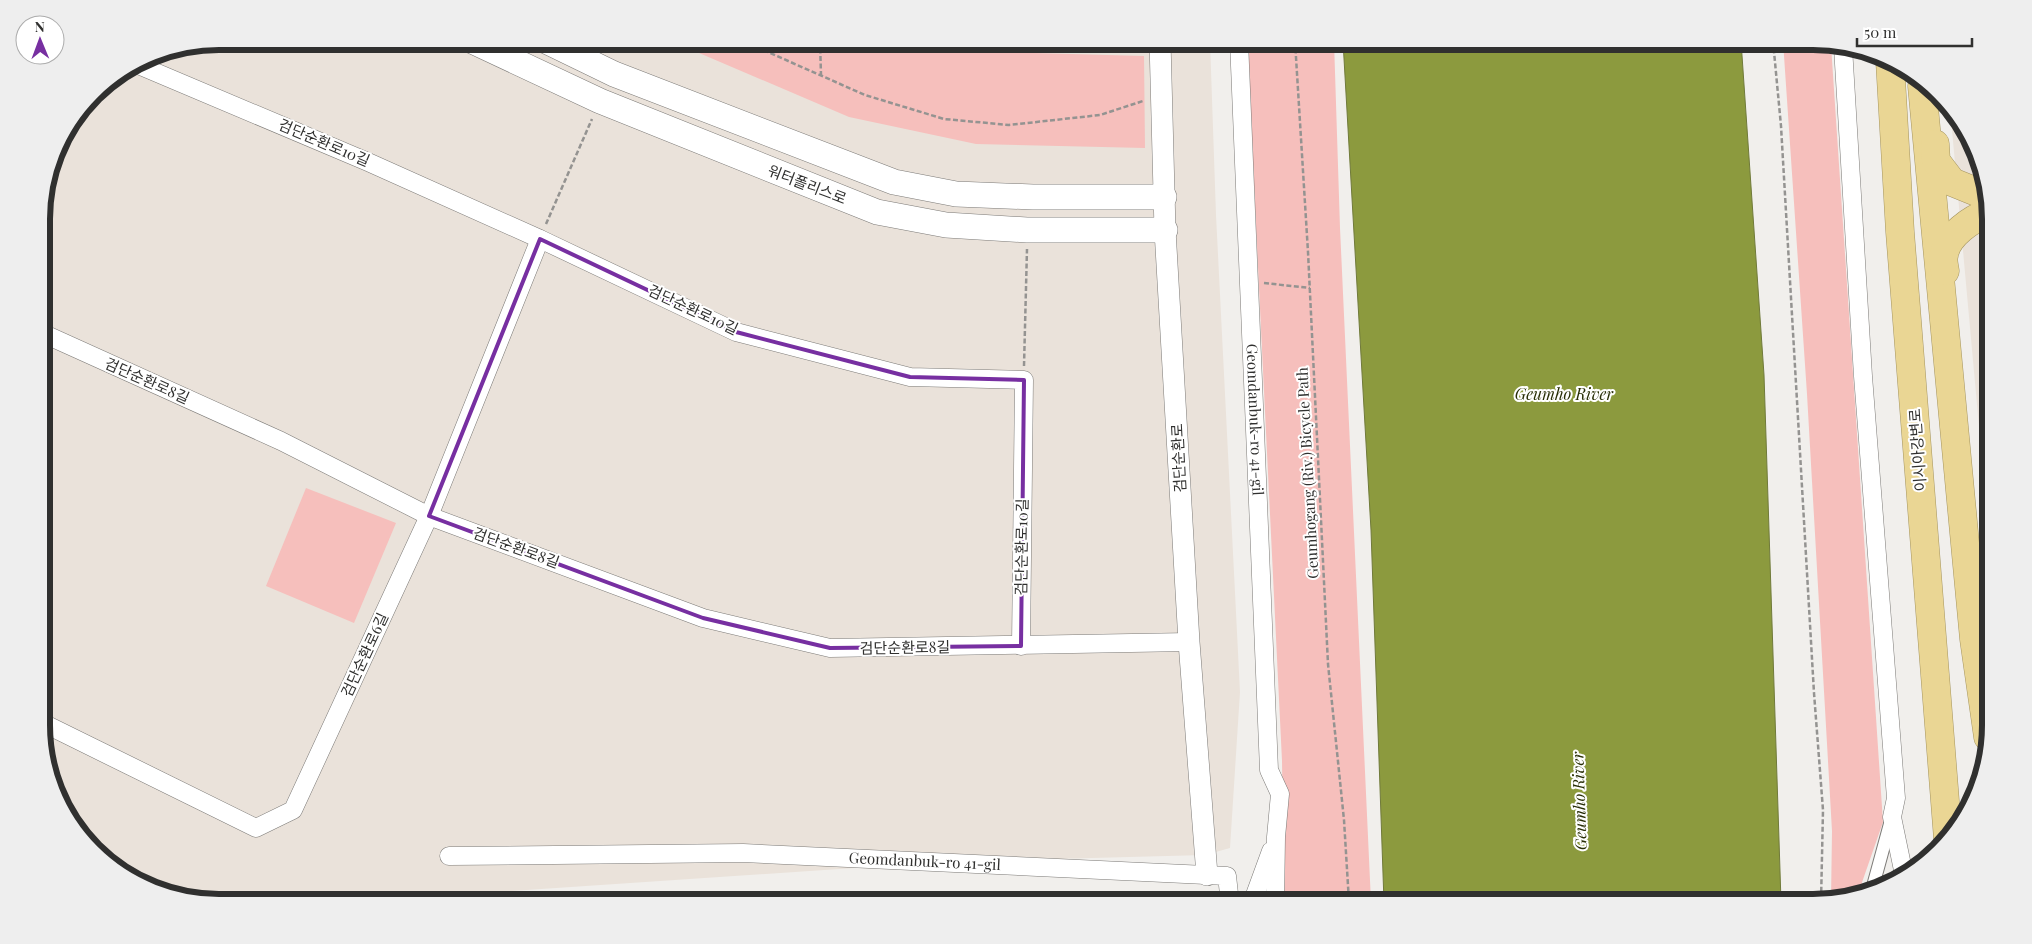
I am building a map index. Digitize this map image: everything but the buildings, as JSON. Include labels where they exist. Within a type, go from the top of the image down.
[{"type":"highway","name":"이시아강변로","points":[[1891,69],[1900,232],[1947,828]]},
{"type":"highway","points":[[1922,90],[1974,639],[1982,695]]},
{"type":"highway","points":[[1930,97],[1936,160],[1952,182],[1980,193]]},
{"type":"highway","points":[[1898,184],[1912,200],[1932,205],[1981,203]]},
{"type":"highway","points":[[1900,232],[1920,209],[1932,205]]},
{"type":"highway","points":[[1946,349],[1950,331],[1944,254],[1951,238],[1965,226],[1982,216]]},
{"type":"main road","name":"워터폴리스로","points":[[491,50],[600,101],[733,156],[877,212],[946,225],[1027,230],[1165,230]]},
{"type":"main road","points":[[565,50],[614,74],[894,182],[956,194],[1033,197],[1164,197]]},
{"type":"street","name":"검단순환로","points":[[1160,50],[1165,230],[1189,642],[1207,875]]},
{"type":"street","name":"Geomdanbuk-ro 41-gil","points":[[1239,50],[1269,770],[1280,794],[1276,837]]},
{"type":"street","points":[[1843,53],[1863,376],[1896,798],[1874,882]]},
{"type":"street","name":"검단순환로10길","points":[[144,67],[368,162],[540,239],[736,332],[910,377],[1024,380],[1020,646]]},
{"type":"street","name":"검단순환로6길","points":[[50,726],[256,828],[293,810],[430,516],[540,239]]},
{"type":"street","name":"검단순환로8길","points":[[50,337],[281,441],[430,516],[703,618],[830,648],[1189,642]]},
{"type":"street","points":[[1892,818],[1901,869]]},
{"type":"street","points":[[1255,894],[1276,837]]},
{"type":"street","points":[[1275,894],[1276,837]]},
{"type":"street","name":"Geomdanbuk-ro 41-gil","points":[[449,856],[743,852],[1227,876],[1229,894]]},
{"type":"path","points":[[762,50],[865,95],[944,119],[1009,125],[1100,115],[1162,95]]},
{"type":"path","points":[[820,50],[820,76]]},
{"type":"path","name":"Geumhogang (Riv.) Bicycle Path","points":[[1296,50],[1310,288],[1328,664],[1344,820],[1349,894]]},
{"type":"path","points":[[1774,50],[1781,126],[1814,693],[1823,810],[1821,894]]},
{"type":"path","points":[[540,239],[600,101]]},
{"type":"path","points":[[1024,380],[1027,230]]},
{"type":"path","points":[[1249,281],[1310,288]]},
{"type":"highlighted area","points":[[540,239],[736,332],[910,377],[1024,380],[1021,646],[830,648],[703,618],[429,516]]},
{"type":"shaded area","points":[[219,50],[1210,50],[1216,215],[1240,692],[1230,848],[1205,855],[942,862],[467,894],[219,894],[186,891],[154,881],[134,871],[99,845],[73,810],[63,790],[51,747],[50,208],[53,186],[63,154],[78,125],[99,99],[125,78],[144,67],[186,53]]},
{"type":"shaded area","points":[[692,50],[928,50],[1144,56],[1145,148],[976,144],[849,117]]},
{"type":"shaded area","points":[[1247,50],[1334,50],[1340,228],[1371,894],[1284,894],[1282,761]]},
{"type":"shaded area","points":[[1784,50],[1831,51],[1883,822],[1860,887],[1831,893],[1832,831],[1807,394]]},
{"type":"shaded area","points":[[1951,122],[1969,154],[1981,197],[1982,459]]},
{"type":"shaded area","points":[[306,488],[396,523],[354,623],[266,586]]},
{"type":"water","name":"Geumho River","points":[[1344,50],[1742,50],[1764,375],[1781,894],[1384,894],[1371,530]]}]
